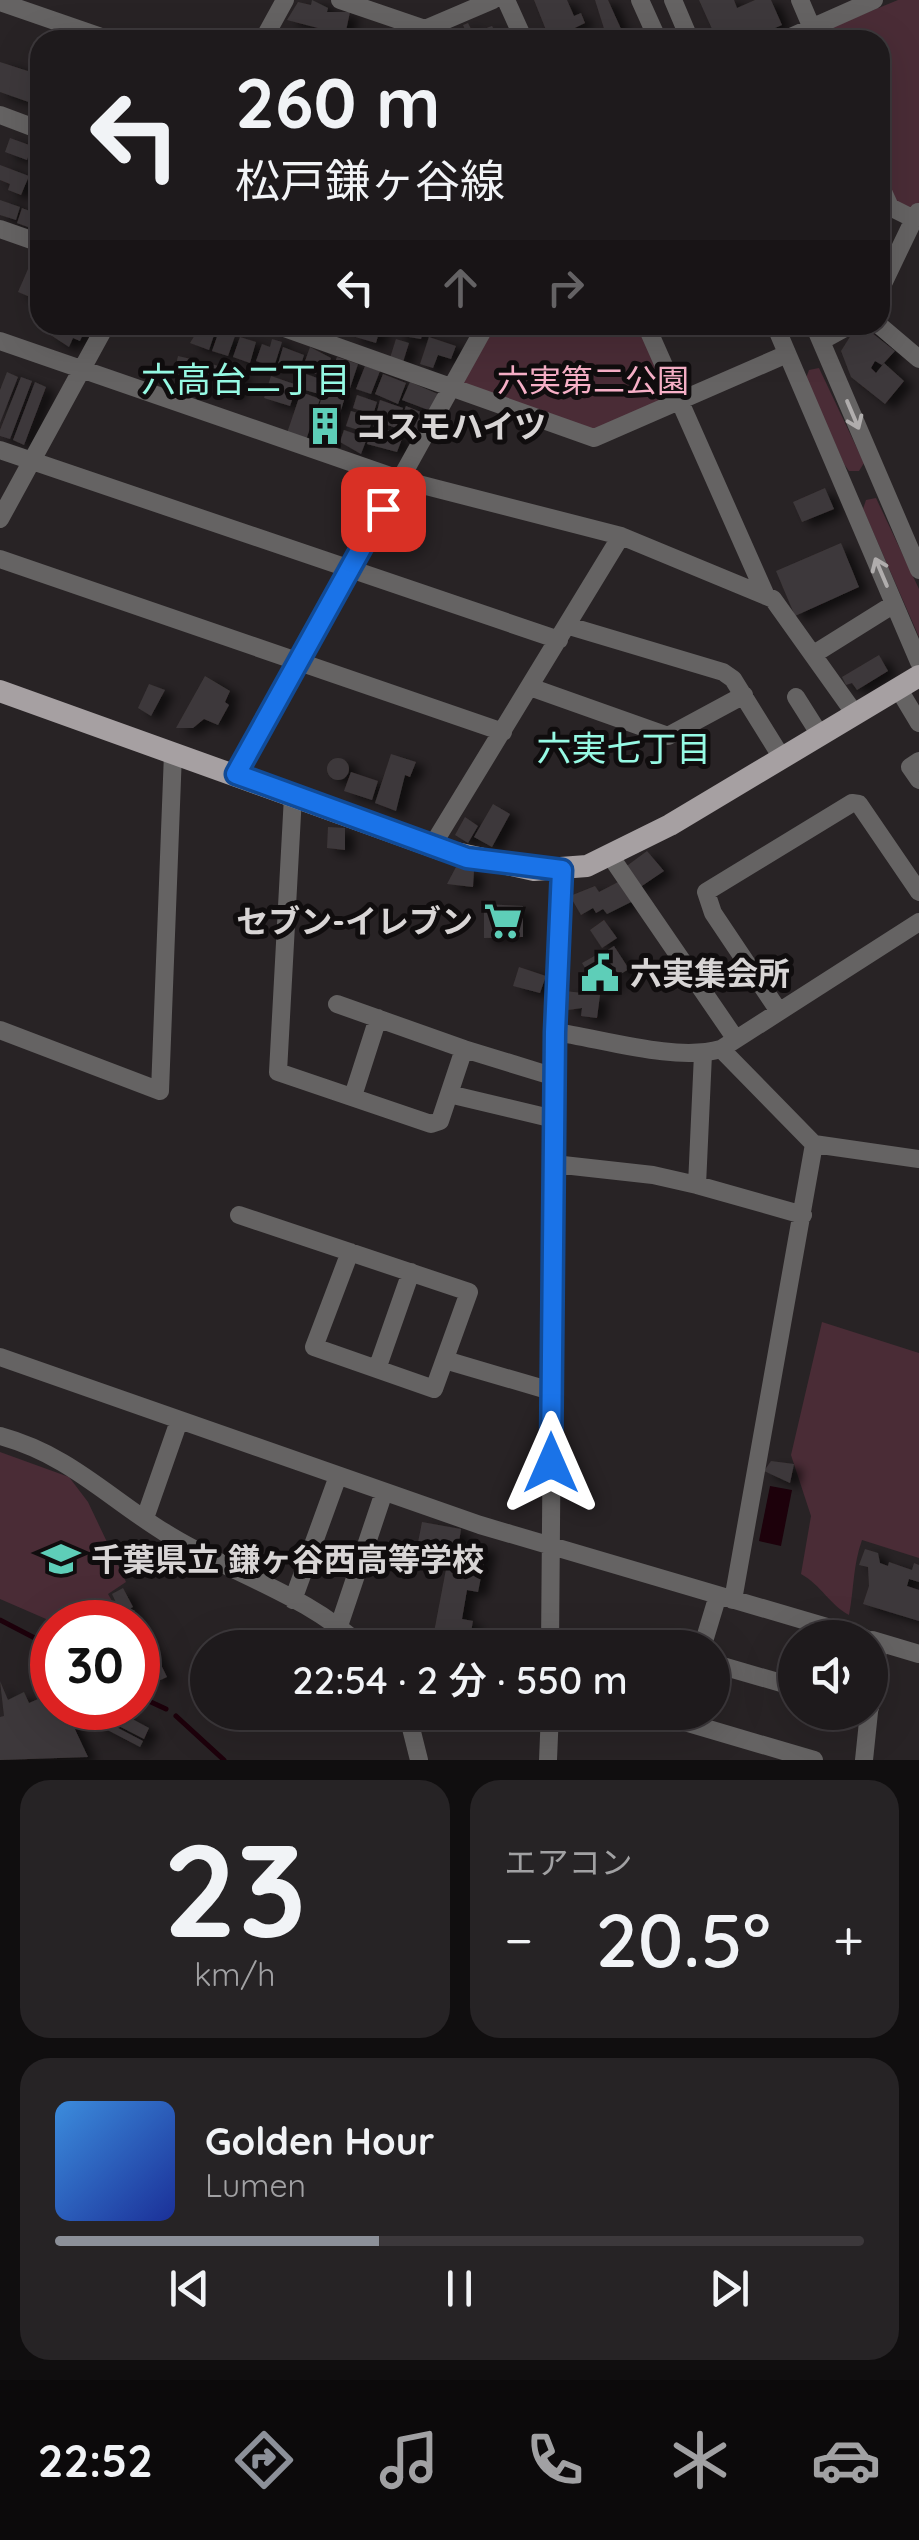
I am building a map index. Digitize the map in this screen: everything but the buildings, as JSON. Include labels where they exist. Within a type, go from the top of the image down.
[{"type":"main road","points":[[0,691],[432,846],[494,864],[562,870],[612,857],[919,676]]},
{"type":"street","points":[[268,30],[285,0]]},
{"type":"street","points":[[340,0],[425,29],[494,0]]},
{"type":"street","points":[[506,0],[520,30]]},
{"type":"street","points":[[640,0],[654,30]]},
{"type":"street","points":[[673,0],[686,30]]},
{"type":"street","points":[[800,0],[812,30]]},
{"type":"street","points":[[821,30],[874,0]]},
{"type":"street","points":[[0,2],[81,30]]},
{"type":"street","points":[[0,116],[30,126]]},
{"type":"street","points":[[890,207],[917,215],[890,270]]},
{"type":"street","points":[[0,229],[30,239]]},
{"type":"street","points":[[890,334],[919,359]]},
{"type":"street","points":[[0,519],[101,335]]},
{"type":"street","points":[[304,335],[594,438],[786,354]]},
{"type":"street","points":[[236,774],[480,335]]},
{"type":"street","points":[[651,335],[766,596],[856,714]]},
{"type":"street","points":[[779,335],[919,662]]},
{"type":"street","points":[[819,335],[919,570]]},
{"type":"street","points":[[0,340],[399,478],[621,536],[766,596]]},
{"type":"street","points":[[0,450],[350,570],[564,633],[723,672],[744,695],[782,758]]},
{"type":"street","points":[[432,846],[621,536]]},
{"type":"street","points":[[0,559],[503,732]]},
{"type":"street","points":[[814,654],[894,604]]},
{"type":"street","points":[[530,687],[668,736],[744,695]]},
{"type":"street","points":[[898,688],[919,724]]},
{"type":"street","points":[[796,697],[820,734]]},
{"type":"street","points":[[0,1030],[160,1091],[173,753]]},
{"type":"street","points":[[919,761],[910,767],[919,780]]},
{"type":"street","points":[[293,796],[278,1072],[430,1124],[440,1121],[464,1049]]},
{"type":"street","points":[[778,1010],[704,898],[706,892],[852,802],[859,804],[919,892]]},
{"type":"street","points":[[612,857],[720,1047],[814,1144],[919,1159]]},
{"type":"street","points":[[550,1630],[554,1077],[562,870]]},
{"type":"street","points":[[555,1032],[720,1047],[919,922]]},
{"type":"street","points":[[338,1004],[554,1077]]},
{"type":"street","points":[[353,1096],[378,1018]]},
{"type":"street","points":[[696,1185],[720,1047]]},
{"type":"street","points":[[449,1094],[554,1120]]},
{"type":"street","points":[[710,1630],[725,1597],[814,1144]]},
{"type":"street","points":[[554,1164],[653,1174],[803,1215]]},
{"type":"street","points":[[238,1215],[350,1252],[469,1292],[434,1389],[314,1347],[350,1252]]},
{"type":"street","points":[[378,1369],[410,1272]]},
{"type":"street","points":[[0,1356],[384,1492],[550,1546],[805,1620]]},
{"type":"street","points":[[445,1360],[552,1391]]},
{"type":"street","points":[[146,1518],[180,1421]]},
{"type":"street","points":[[0,1436],[71,1465],[146,1518],[343,1630]]},
{"type":"street","points":[[293,1600],[338,1476]]},
{"type":"street","points":[[339,1626],[384,1492]]},
{"type":"street","points":[[888,1644],[919,1654]]},
{"type":"street","points":[[730,1668],[778,1681]]},
{"type":"street","points":[[412,1730],[420,1760]]},
{"type":"street","points":[[548,1760],[549,1730]]},
{"type":"street","points":[[723,1730],[814,1760]]},
{"type":"street","points":[[864,1760],[868,1730]]},
{"type":"green space","points":[[898,0],[919,0],[919,210],[890,207],[890,30],[827,29]]},
{"type":"green space","name":"六実第二公園","points":[[480,335],[651,335],[681,402],[594,438],[451,387]]},
{"type":"green space","points":[[819,368],[864,463],[859,471],[849,471],[844,464],[806,378],[809,370]]},
{"type":"green space","points":[[876,498],[919,589],[919,637],[863,509],[866,500]]},
{"type":"green space","points":[[822,1322],[919,1353],[919,1558],[862,1540],[849,1615],[801,1574],[811,1516],[791,1455]]},
{"type":"green space","points":[[0,1452],[69,1477],[88,1502],[126,1582],[108,1594],[111,1600],[30,1600],[30,1612],[0,1599]]},
{"type":"shaded area","points":[[770,1486],[792,1490],[781,1546],[759,1541]]},
{"type":"waterway","points":[[0,1620],[30,1636]]},
{"type":"waterway","points":[[160,1706],[166,1709]]},
{"type":"waterway","points":[[176,1716],[224,1760]]},
{"type":"place","name":"コスモハイツ","points":[[325,426]]},
{"type":"place","name":"セブン-イレブン","points":[[503,921]]},
{"type":"place","name":"六実集会所","points":[[600,973]]},
{"type":"place","name":"千葉県立 鎌ヶ谷西高等学校","points":[[61,1559]]},
{"type":"district","name":"六高台二丁目","points":[[246,379]]},
{"type":"district","name":"六実七丁目","points":[[624,748]]},
{"type":"route","points":[[383,509],[236,774],[467,858],[534,870],[562,870],[555,1032],[551,1463]]}]
